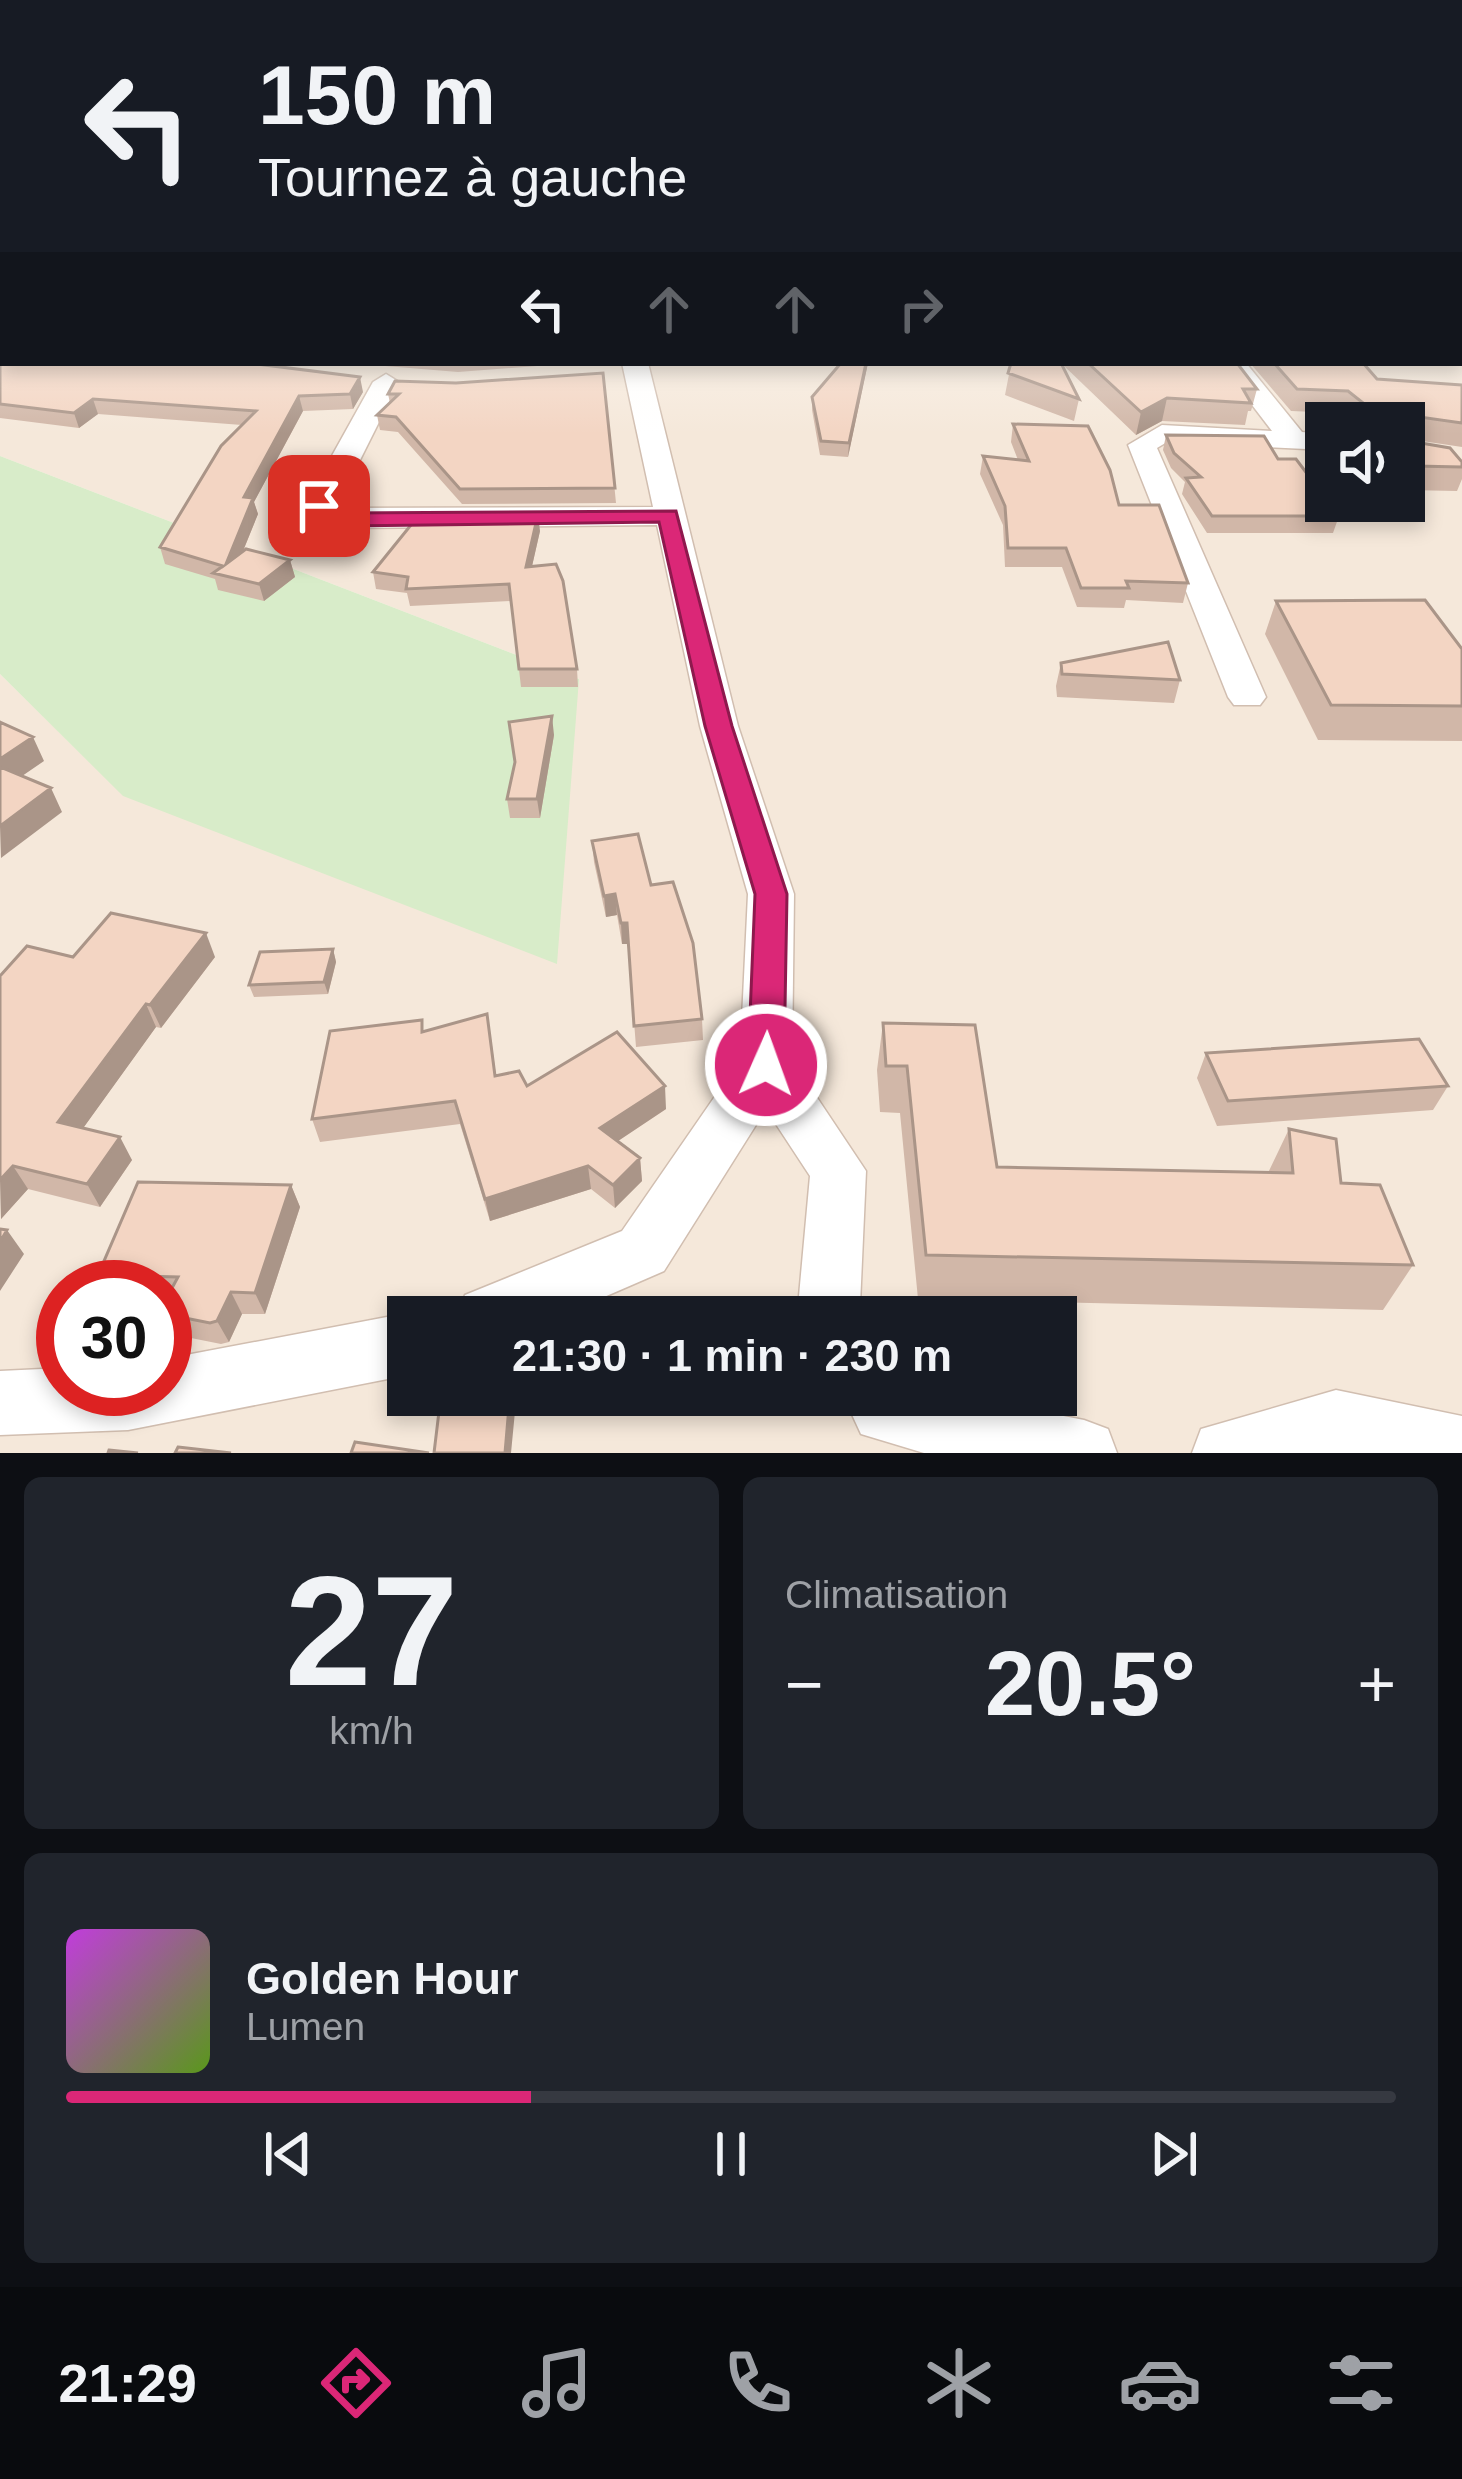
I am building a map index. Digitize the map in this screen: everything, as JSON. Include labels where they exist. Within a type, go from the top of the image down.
[{"type":"street","points":[[1235,366],[1291,437]]},
{"type":"street","points":[[538,1296],[643,1252],[766,1065],[771,894],[719,726],[627,370]]},
{"type":"street","points":[[422,383],[374,381],[319,506],[325,515],[344,520],[668,516]]},
{"type":"street","points":[[1247,697],[1142,445],[1162,433],[1305,439]]},
{"type":"street","points":[[766,1065],[838,1172],[830,1296]]},
{"type":"street","points":[[0,1403],[128,1398],[387,1348]]},
{"type":"street","points":[[905,1416],[1084,1453]]},
{"type":"street","points":[[1225,1453],[1336,1423],[1462,1449]]},
{"type":"shaded area","points":[[0,366],[1462,366],[1462,1453],[0,1453],[0,674],[124,796],[579,679],[0,456]]},
{"type":"green space","points":[[0,456],[579,679],[557,964],[123,796],[0,674]]},
{"type":"building","points":[[0,366],[273,366],[360,377],[350,394],[299,396],[244,497],[253,498],[226,564],[246,549],[290,560],[259,584],[213,573],[223,566],[160,547],[221,446],[256,411],[93,399],[74,413],[0,404]]},
{"type":"building","points":[[838,366],[865,366],[849,443],[821,441],[812,397]]},
{"type":"building","points":[[1010,366],[1062,366],[1079,399],[1008,373]]},
{"type":"building","points":[[1091,366],[1239,366],[1257,389],[1243,389],[1251,403],[1167,398],[1141,412]]},
{"type":"building","points":[[1277,366],[1366,366],[1377,379],[1462,385],[1462,423],[1425,418],[1425,402],[1362,402],[1348,391],[1297,389]]},
{"type":"building","points":[[603,373],[615,488],[460,489],[396,417],[377,415],[399,394],[388,394],[395,381],[456,383]]},
{"type":"building","points":[[1013,424],[1088,426],[1110,470],[1119,505],[1159,505],[1188,583],[1126,581],[1129,588],[1081,588],[1066,548],[1008,548],[1005,506],[983,456],[1029,461]]},
{"type":"building","points":[[1166,435],[1264,436],[1278,459],[1296,459],[1305,471],[1305,516],[1212,516],[1186,478],[1201,477],[1174,453]]},
{"type":"building","points":[[1425,444],[1450,448],[1462,467],[1425,466]]},
{"type":"building","points":[[538,514],[526,567],[556,564],[577,669],[519,669],[509,584],[406,589],[408,577],[373,572],[419,515]]},
{"type":"building","points":[[1425,600],[1462,649],[1462,706],[1331,705],[1276,601]]},
{"type":"building","points":[[1168,642],[1180,680],[1062,674],[1061,663]]},
{"type":"building","points":[[552,716],[537,799],[507,799],[515,762],[509,722]]},
{"type":"building","points":[[0,722],[33,737],[0,759]]},
{"type":"building","points":[[0,767],[51,788],[0,826]]},
{"type":"building","points":[[638,834],[651,885],[673,882],[693,943],[702,1019],[634,1026],[627,923],[621,923],[615,894],[604,896],[592,841]]},
{"type":"building","points":[[111,913],[206,933],[58,1122],[120,1137],[87,1184],[13,1166],[0,1180],[0,976],[27,946],[73,957]]},
{"type":"building","points":[[333,949],[324,982],[249,985],[260,952]]},
{"type":"building","points":[[487,1014],[495,1076],[519,1071],[527,1086],[617,1032],[665,1086],[600,1128],[640,1158],[613,1185],[588,1166],[485,1199],[455,1101],[312,1119],[330,1031],[422,1020],[422,1032]]},
{"type":"building","points":[[883,1023],[975,1025],[997,1167],[1293,1173],[1289,1129],[1336,1139],[1341,1183],[1380,1185],[1413,1265],[926,1255],[907,1066],[886,1066]]},
{"type":"building","points":[[1419,1039],[1448,1086],[1228,1101],[1206,1053]]},
{"type":"building","points":[[138,1182],[291,1185],[255,1293],[231,1292],[217,1321],[192,1319],[192,1260],[104,1260]]},
{"type":"building","points":[[438,1416],[508,1416],[505,1453],[434,1453]]},
{"type":"building","points":[[355,1442],[429,1453],[351,1453]]},
{"type":"building","points":[[178,1447],[231,1453],[175,1453]]},
{"type":"route","points":[[319,506],[325,515],[344,520],[668,516],[719,726],[771,894],[766,1065]]}]
